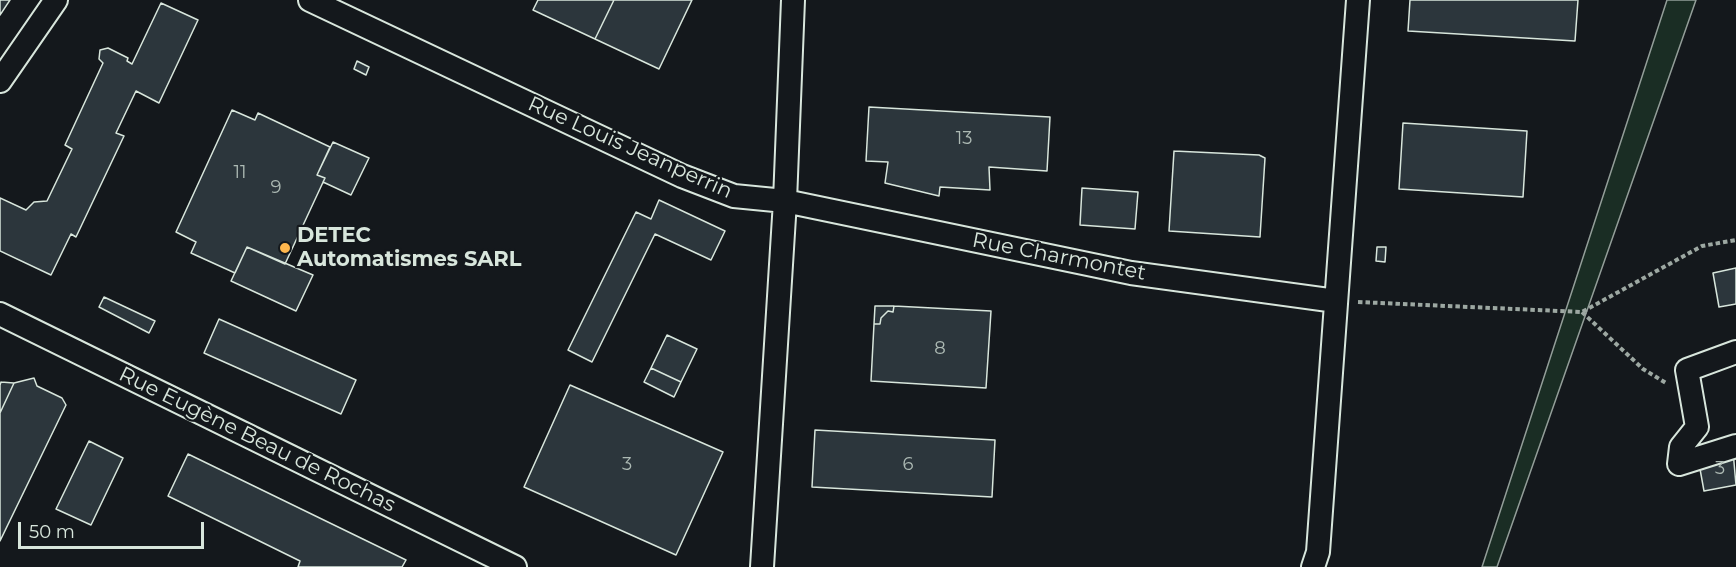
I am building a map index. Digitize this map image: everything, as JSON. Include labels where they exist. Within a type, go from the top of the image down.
[{"type":"street","points":[[0,81],[56,0]]},
{"type":"street","name":"Rue Louis Jeanperrin","points":[[310,0],[682,176],[734,196],[785,201]]},
{"type":"street","points":[[762,567],[785,201],[793,0]]},
{"type":"street","points":[[1313,567],[1318,552],[1358,0]]},
{"type":"street","name":"Rue Charmontet","points":[[785,201],[1131,273],[1336,301]]},
{"type":"street","name":"Rue Eugène Beau de Rochas","points":[[0,314],[515,567]]},
{"type":"street","points":[[1736,352],[1687,370],[1697,428],[1681,447],[1679,465],[1736,446]]},
{"type":"path","points":[[1336,301],[1582,312],[1702,246],[1736,240]]},
{"type":"path","points":[[1582,312],[1643,369],[1670,385]]},
{"type":"green space","points":[[1667,0],[1696,0],[1497,567],[1482,567]]},
{"type":"building","points":[[0,0],[10,0],[0,15]]},
{"type":"building","points":[[538,0],[614,0],[595,39],[533,10]]},
{"type":"building","points":[[614,0],[692,0],[659,69],[595,39]]},
{"type":"building","points":[[1410,0],[1578,0],[1575,41],[1408,31]]},
{"type":"building","points":[[161,3],[198,20],[159,103],[136,91],[116,133],[124,136],[76,237],[71,234],[51,275],[0,251],[0,198],[26,210],[34,202],[47,201],[72,149],[65,145],[103,63],[99,59],[100,50],[108,48],[128,58],[127,61],[132,64]]},
{"type":"building","points":[[357,61],[369,67],[366,75],[354,69]]},
{"type":"building","points":[[869,107],[1050,117],[1047,171],[989,167],[990,190],[940,187],[939,196],[885,183],[888,162],[866,161]]},
{"type":"building","points":[[232,110],[255,120],[258,113],[330,147],[317,175],[325,178],[285,264],[247,247],[235,273],[191,253],[196,242],[176,232]]},
{"type":"building","points":[[1403,123],[1527,131],[1523,197],[1399,189]]},
{"type":"building","points":[[333,142],[369,158],[351,195],[323,182],[325,178],[317,175]]},
{"type":"building","points":[[1174,151],[1259,155],[1265,158],[1260,237],[1169,231]]},
{"type":"building","points":[[1082,188],[1138,192],[1135,229],[1080,225]]},
{"type":"building","points":[[659,200],[725,231],[711,260],[655,234],[592,362],[568,350],[636,212],[651,219]]},
{"type":"building","points":[[247,247],[313,275],[296,311],[231,281]]},
{"type":"building","points":[[1377,247],[1386,247],[1385,262],[1376,261]]},
{"type":"building","points":[[1736,268],[1736,304],[1719,307],[1713,273]]},
{"type":"building","points":[[104,297],[155,321],[149,333],[99,307]]},
{"type":"building","points":[[875,306],[894,306],[893,312],[888,311],[881,318],[880,324],[874,324]]},
{"type":"building","points":[[894,306],[991,311],[986,388],[871,381],[874,324],[880,324],[881,318],[888,311],[893,312]]},
{"type":"building","points":[[219,319],[356,380],[341,414],[204,353]]},
{"type":"building","points":[[667,335],[697,349],[681,382],[651,368]]},
{"type":"building","points":[[651,368],[681,382],[674,397],[644,382]]},
{"type":"building","points":[[34,378],[37,386],[62,398],[66,405],[0,541],[0,413],[14,383]]},
{"type":"building","points":[[1,382],[14,383],[0,413],[0,385]]},
{"type":"building","points":[[570,385],[723,452],[676,555],[524,487]]},
{"type":"building","points":[[815,430],[995,440],[992,497],[812,487]]},
{"type":"building","points":[[89,441],[123,458],[91,525],[56,509]]},
{"type":"building","points":[[1733,451],[1736,485],[1704,491],[1698,458]]},
{"type":"building","points":[[188,454],[406,560],[402,567],[298,567],[300,561],[168,496]]},
{"type":"place","name":"DETEC Automatismes SARL","points":[[285,248]]}]
